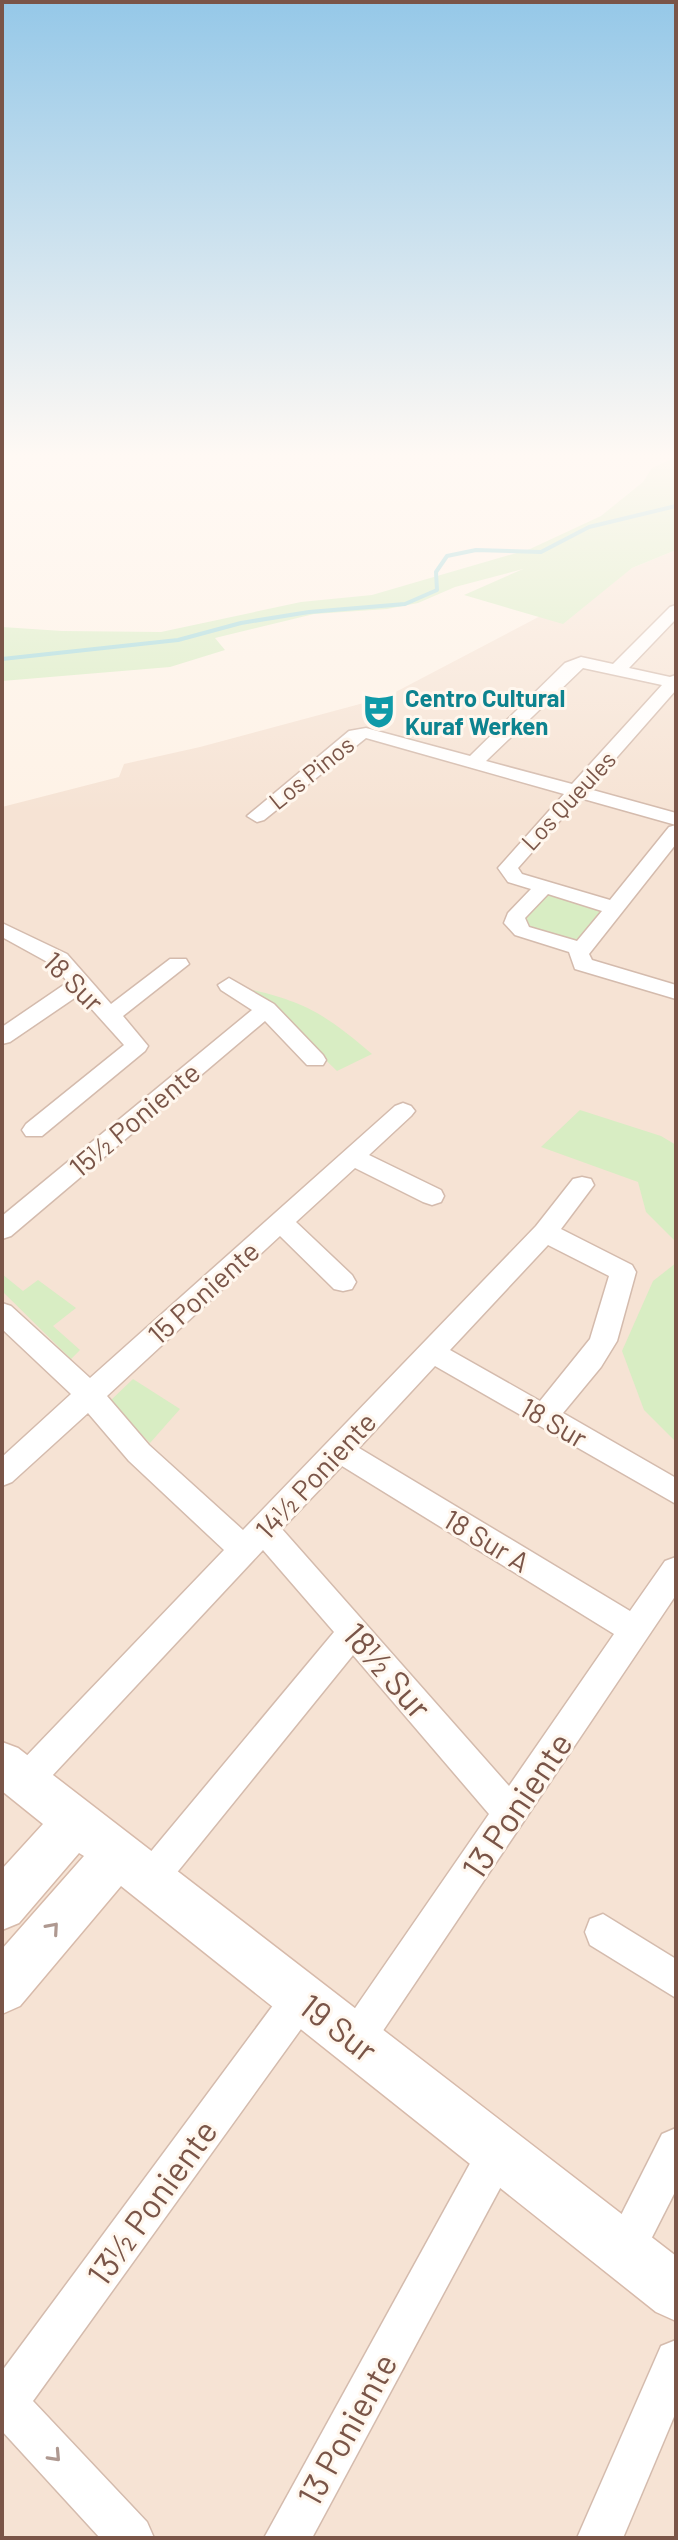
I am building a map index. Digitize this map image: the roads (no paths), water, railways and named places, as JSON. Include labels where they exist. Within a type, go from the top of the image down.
[{"type":"street","points":[[618,669],[655,639],[676,610]]},
{"type":"street","points":[[675,682],[581,662],[571,667],[474,762],[676,819]]},
{"type":"street","name":"Los Queules","points":[[615,908],[510,876],[510,864],[675,682]]},
{"type":"street","name":"Los Pinos","points":[[257,816],[355,735],[366,733],[474,762]]},
{"type":"street","points":[[580,954],[676,831]]},
{"type":"street","points":[[544,887],[515,917],[514,923],[522,931],[580,954]]},
{"type":"street","name":"18 Sur","points":[[2,929],[59,959],[137,1046],[34,1130]]},
{"type":"street","points":[[580,954],[583,964],[676,992]]},
{"type":"street","points":[[109,1016],[178,964]]},
{"type":"street","points":[[2,1037],[80,984]]},
{"type":"street","points":[[229,985],[266,1009],[315,1060]]},
{"type":"street","name":"15½ Poniente","points":[[2,1230],[266,1009]]},
{"type":"street","name":"15 Poniente","points":[[2,1474],[403,1111]]},
{"type":"street","points":[[353,1157],[432,1196]]},
{"type":"street","name":"14½ Poniente","points":[[13,1772],[254,1540],[545,1232],[582,1185]]},
{"type":"street","points":[[281,1222],[343,1282]]},
{"type":"street","points":[[544,1416],[603,1341],[623,1272],[545,1232]]},
{"type":"street","name":"18½ Sur","points":[[2,1313],[90,1395],[139,1453],[254,1540],[354,1631],[510,1813]]},
{"type":"street","name":"18 Sur","points":[[432,1352],[676,1492]]},
{"type":"street","name":"18 Sur A","points":[[339,1450],[635,1630]]},
{"type":"street","name":"13 Poniente","points":[[355,2040],[676,1570]]},
{"type":"street","points":[[2,1988],[134,1866],[354,1631]]},
{"type":"street","name":"19 Sur","points":[[13,1772],[676,2292]]},
{"type":"street","points":[[2,1906],[76,1821]]},
{"type":"street","points":[[603,1932],[676,1980]]},
{"type":"street","name":"13½ Poniente","points":[[3,2403],[301,1998]]},
{"type":"street","points":[[624,2251],[676,2148]]},
{"type":"street","name":"13 Poniente","points":[[287,2538],[498,2152]]},
{"type":"street","points":[[600,2538],[676,2361]]},
{"type":"street","points":[[3,2403],[131,2538]]},
{"type":"waterway","points":[[2,659],[178,640],[241,623],[309,612],[405,604],[437,590],[436,576]]},
{"type":"place","name":"Centro Cultural Kuraf Werken","points":[[379,711]]}]
